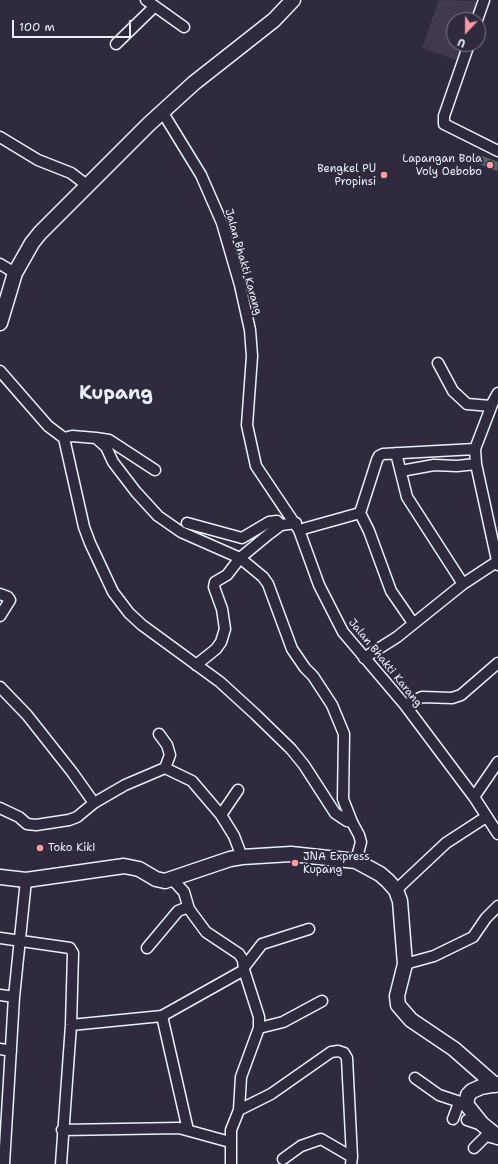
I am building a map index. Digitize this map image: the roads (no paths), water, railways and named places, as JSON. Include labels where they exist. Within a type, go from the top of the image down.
[{"type":"street","points":[[146,0],[184,27]]},
{"type":"street","points":[[0,322],[15,273],[32,243],[149,124],[163,113],[194,83],[274,20],[293,0]]},
{"type":"street","points":[[480,12],[484,0]]},
{"type":"street","points":[[116,44],[154,7]]},
{"type":"street","points":[[466,52],[444,116],[444,124],[449,128],[498,152]]},
{"type":"street","name":"Jalan Bhakti Karang","points":[[163,113],[201,175],[222,223],[240,285],[250,330],[252,356],[247,425],[253,456],[261,475],[297,527],[319,585],[333,616],[343,632],[405,705],[474,797],[498,834]]},
{"type":"street","points":[[0,137],[38,160],[71,173],[88,186]]},
{"type":"street","points":[[0,264],[15,273]]},
{"type":"street","points":[[438,363],[453,391],[467,404],[491,406]]},
{"type":"street","points":[[0,371],[48,426],[64,438],[84,527],[113,592],[129,613],[142,625],[220,682],[291,749],[304,765],[332,810],[339,817],[352,822]]},
{"type":"street","points":[[364,658],[397,637],[462,584],[498,562],[488,510],[476,464],[475,449],[491,406],[498,393]]},
{"type":"street","points":[[64,438],[72,436],[109,440],[155,470]]},
{"type":"street","points":[[96,438],[106,447],[113,462],[136,492],[158,516],[181,532],[240,558],[254,568],[268,584],[292,649],[305,668],[313,676],[338,719],[344,734],[343,799],[361,842],[356,861]]},
{"type":"street","points":[[413,623],[391,591],[369,531],[360,513],[379,456],[396,453],[475,449]]},
{"type":"street","points":[[396,453],[407,497],[462,584]]},
{"type":"street","points":[[401,471],[434,465],[457,466],[476,464]]},
{"type":"street","points":[[187,523],[242,538],[269,522],[277,522],[281,525],[297,527],[360,513]]},
{"type":"street","points":[[196,665],[216,649],[224,636],[225,629],[223,614],[214,584],[227,574],[240,558],[281,525]]},
{"type":"street","points":[[0,594],[8,597],[10,600],[0,616]]},
{"type":"street","points":[[405,705],[422,697],[452,698],[461,695],[498,663]]},
{"type":"street","points":[[0,687],[27,715],[72,772],[94,803]]},
{"type":"street","points":[[0,808],[19,817],[27,824],[36,825],[69,820],[125,785],[165,768],[170,755],[167,745],[159,734]]},
{"type":"street","points":[[474,797],[498,762]]},
{"type":"street","points":[[165,768],[192,781],[221,815],[234,836],[242,857]]},
{"type":"street","points":[[221,815],[238,790]]},
{"type":"street","points":[[396,890],[446,843],[486,817]]},
{"type":"street","points":[[0,877],[26,880],[124,866],[139,869],[156,879],[165,881],[173,880],[230,859],[242,857],[291,854],[356,861],[380,874],[396,890],[400,901],[405,964],[398,996],[398,1005],[402,1011],[420,1027],[454,1049],[496,1085]]},
{"type":"street","points":[[4,1164],[2,1150],[11,1051],[14,997],[26,880]]},
{"type":"street","points":[[173,880],[184,892],[188,907],[206,932],[238,954],[245,968],[258,1017],[259,1028],[241,1074],[239,1110],[232,1125],[230,1164]]},
{"type":"street","points":[[405,964],[434,956],[473,937],[486,918],[498,906]]},
{"type":"street","points":[[147,948],[178,911],[188,907]]},
{"type":"street","points":[[71,1025],[162,1016],[245,968],[262,944],[309,929]]},
{"type":"street","points":[[0,938],[72,949],[74,960],[71,1025],[62,1130],[61,1164]]},
{"type":"street","points":[[0,995],[14,997]]},
{"type":"street","points":[[259,1028],[283,1022],[322,1001]]},
{"type":"street","points":[[162,1016],[188,1130]]},
{"type":"street","points":[[0,1049],[11,1051]]},
{"type":"street","points":[[239,1110],[271,1094],[331,1052],[338,1051],[344,1053],[347,1058],[352,1160]]},
{"type":"street","points":[[416,1078],[439,1095],[463,1103],[498,1138]]},
{"type":"street","points":[[453,1119],[472,1091],[481,1087],[496,1085]]},
{"type":"street","points":[[467,1120],[485,1126]]},
{"type":"street","points":[[62,1130],[188,1130],[230,1142]]},
{"type":"street","points":[[474,1148],[486,1136],[498,1138]]},
{"type":"street","points":[[283,1159],[301,1146],[321,1139],[352,1160]]},
{"type":"place","name":"Lapangan Bola Voly Oebobo","points":[[490,165]]},
{"type":"place","name":"Bengkel PU Propinsi","points":[[384,175]]},
{"type":"place","name":"Toko Kiki","points":[[40,848]]},
{"type":"place","name":"JNA Express Kupang","points":[[295,863]]},
{"type":"district","name":"Kupang","points":[[116,394]]}]
